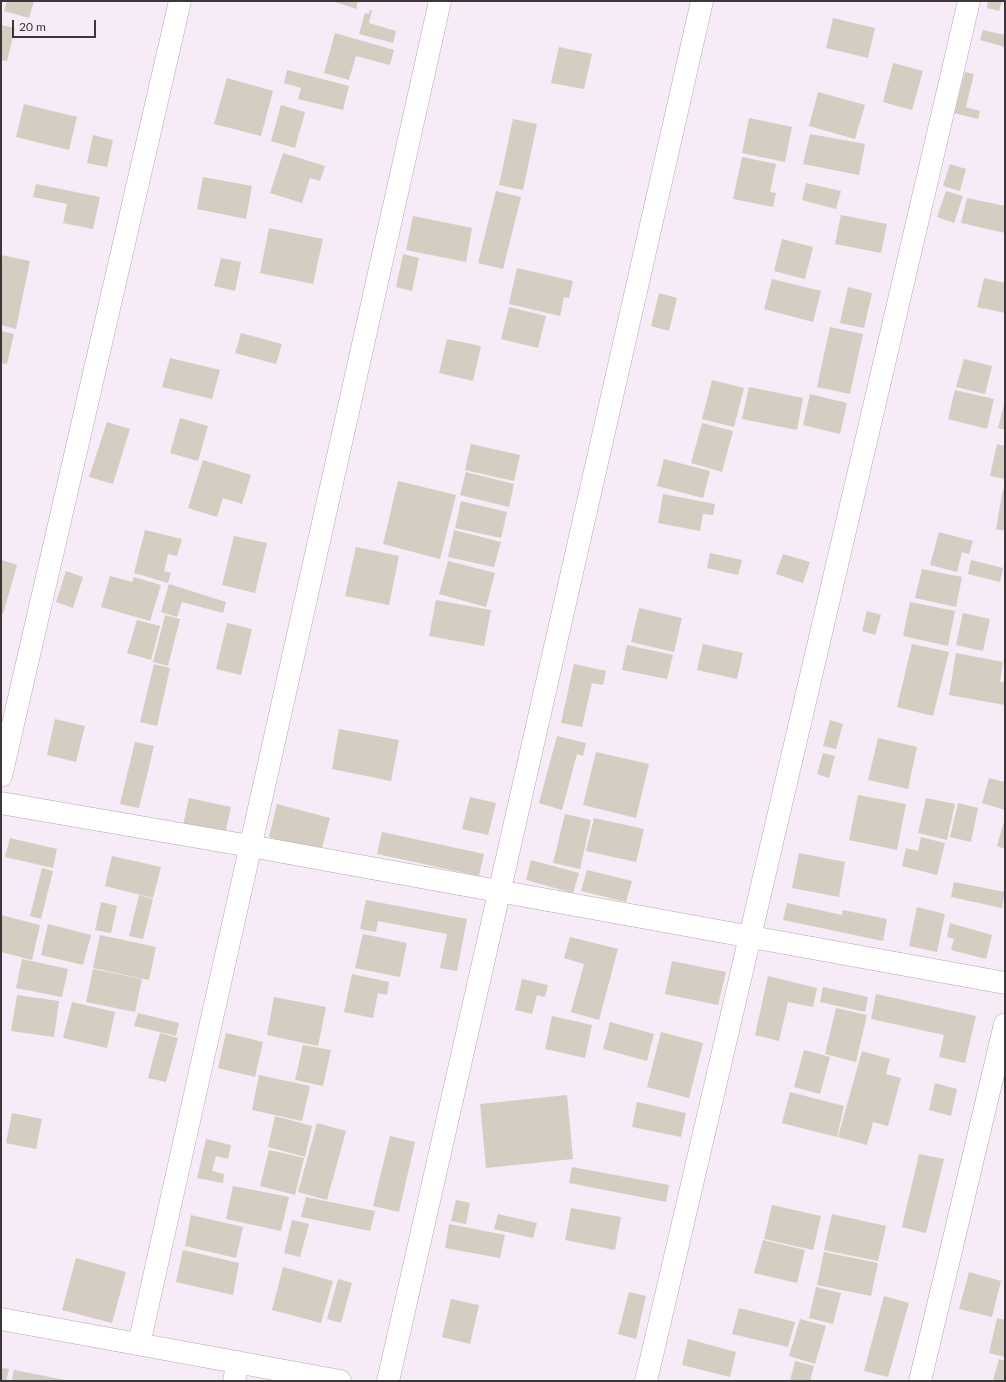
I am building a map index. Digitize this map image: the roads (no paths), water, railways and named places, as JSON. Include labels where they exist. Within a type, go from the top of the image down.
[{"type":"street","points":[[1,776],[180,1]]},
{"type":"street","points":[[139,1344],[440,1]]},
{"type":"street","points":[[388,1381],[702,1]]},
{"type":"street","points":[[646,1381],[969,1]]},
{"type":"street","points":[[1,803],[250,846],[1005,983]]},
{"type":"street","points":[[920,1381],[1005,1024]]},
{"type":"street","points":[[1,1319],[139,1344],[236,1372],[340,1381]]}]
